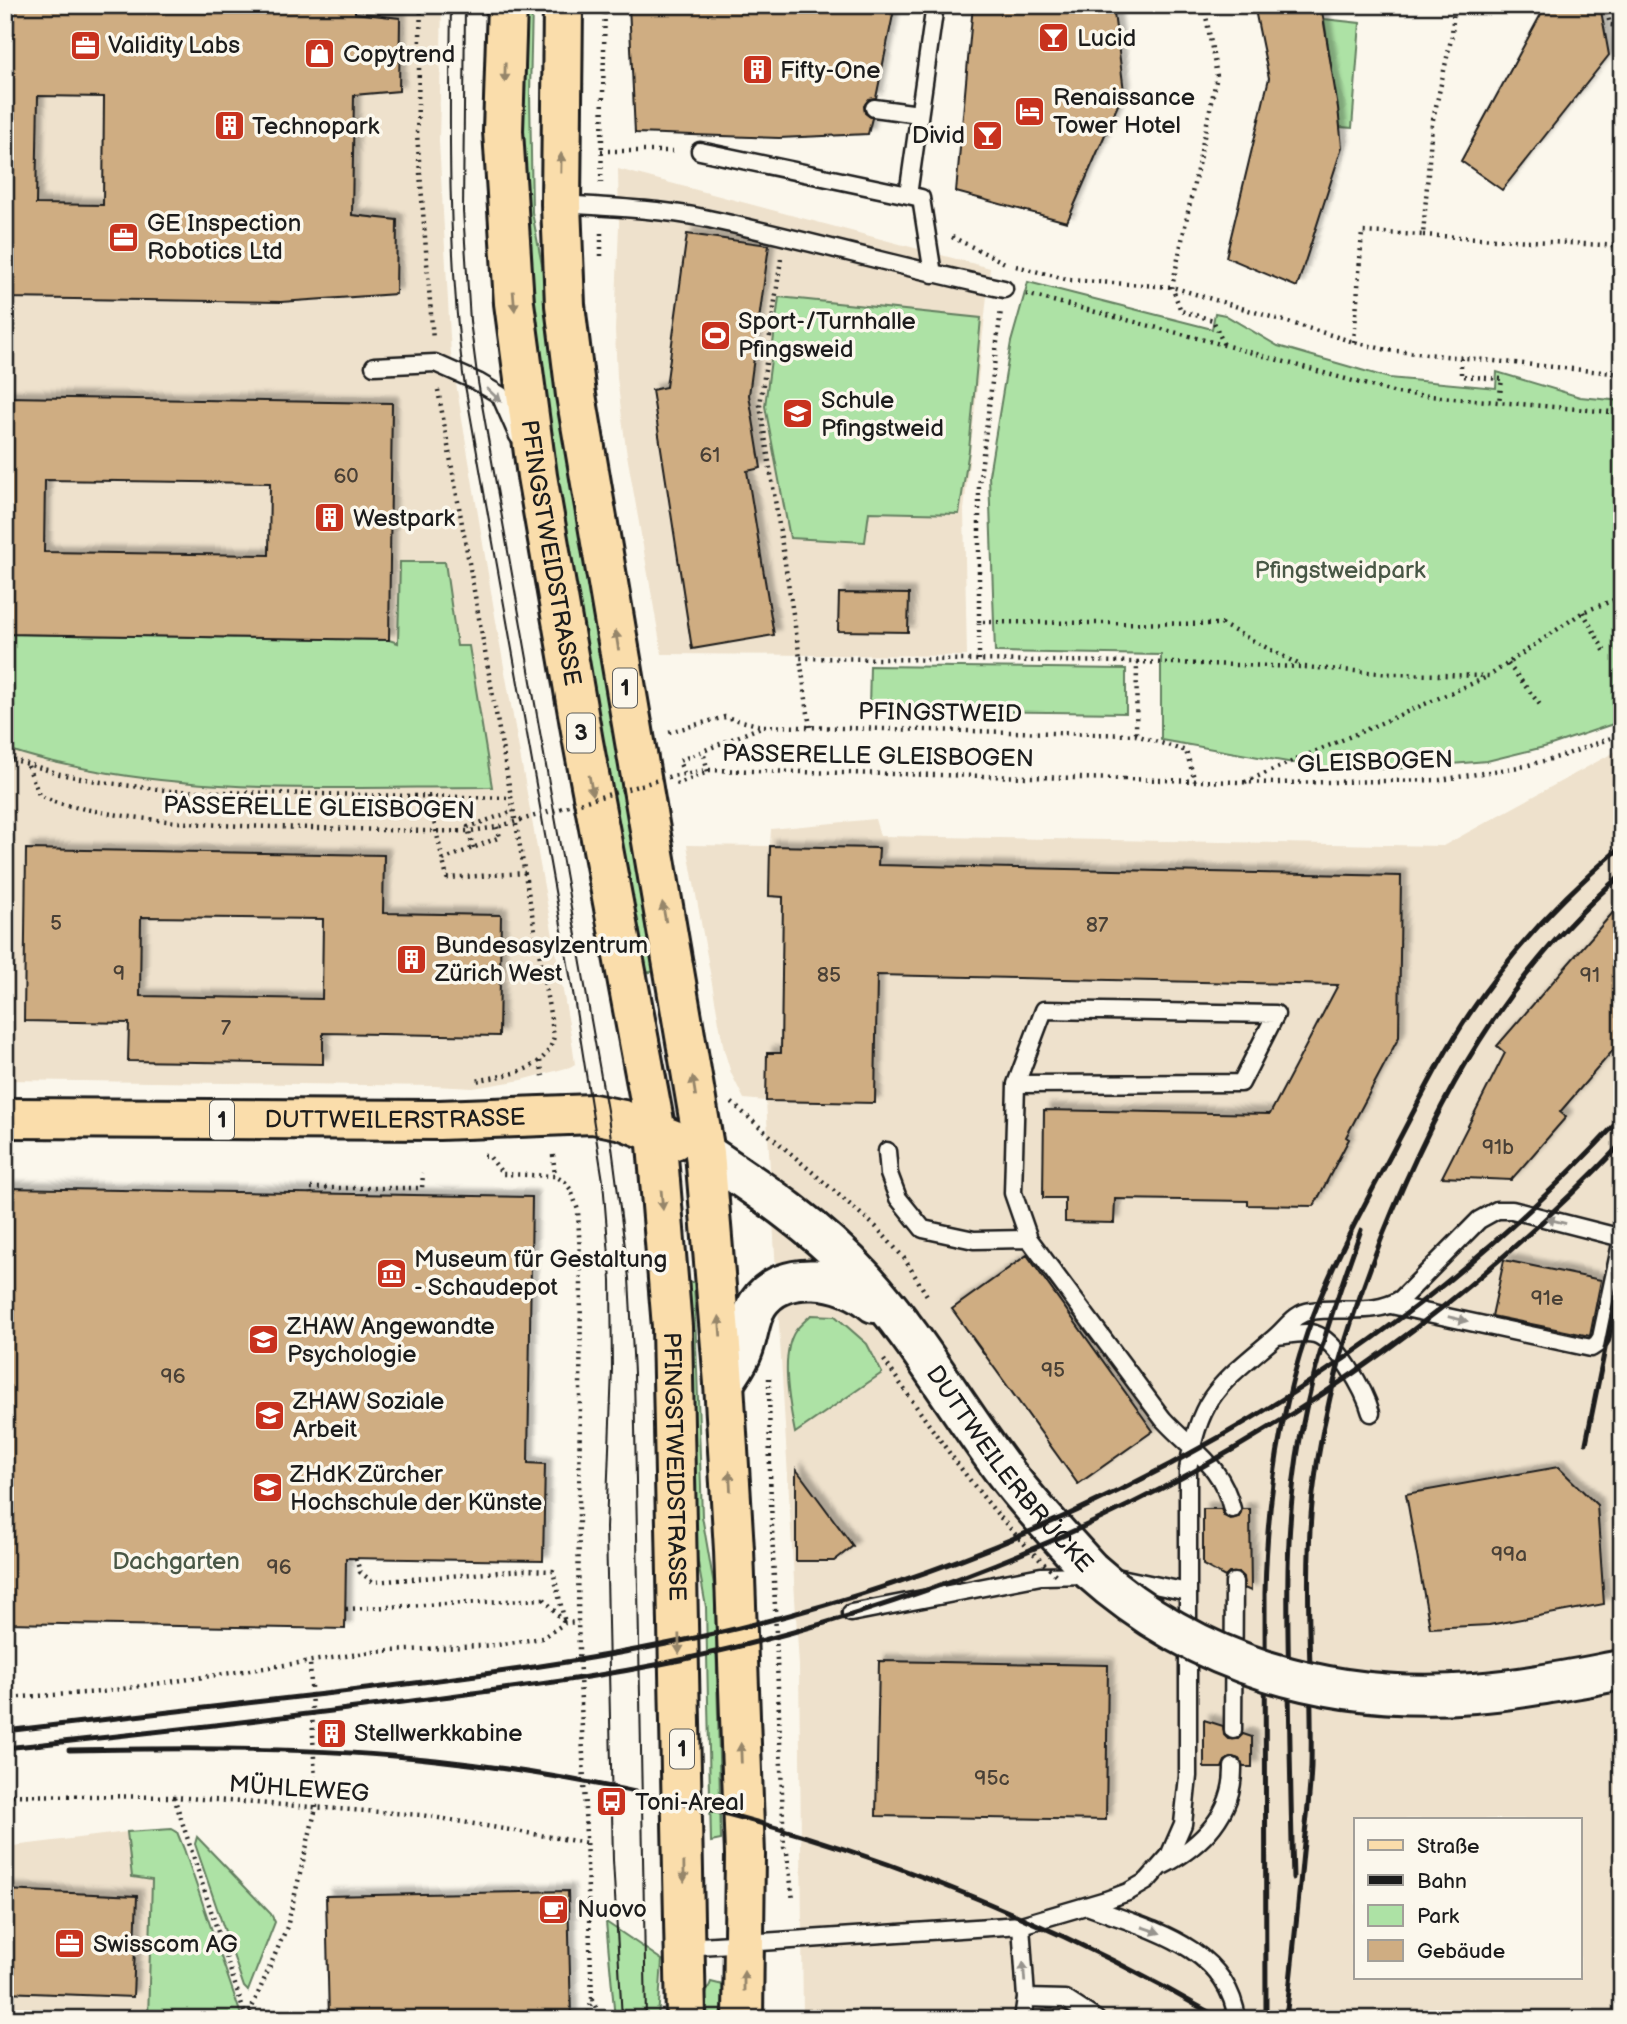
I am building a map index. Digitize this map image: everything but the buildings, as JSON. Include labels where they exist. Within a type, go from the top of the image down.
[{"type":"main road","name":"PFINGSTWEIDSTRASSE","points":[[507,5],[503,131],[514,303],[537,476],[583,742],[656,1132],[672,1327],[686,2019]]},
{"type":"main road","name":"PFINGSTWEIDSTRASSE","points":[[563,5],[561,204],[565,305],[576,395],[705,1153],[724,1383],[734,1550],[745,1855],[743,2019]]},
{"type":"main road","name":"DUTTWEILERSTRASSE","points":[[5,1118],[439,1121],[593,1114],[623,1119],[705,1153]]},
{"type":"street","name":"DUTTWEILERBRÜCKE","points":[[705,1153],[759,1189],[834,1249],[864,1279],[913,1341],[993,1457],[1037,1511],[1090,1570],[1139,1609],[1219,1654],[1243,1664],[1301,1681],[1357,1691],[1417,1695],[1473,1693],[1544,1685],[1622,1670]]},
{"type":"street","points":[[724,1383],[743,1351],[755,1308],[772,1290],[793,1282],[814,1278],[846,1285],[865,1295],[913,1341]]},
{"type":"lane","points":[[933,274],[914,196],[919,114],[935,5]]},
{"type":"lane","points":[[874,108],[919,114]]},
{"type":"lane","points":[[700,151],[914,196]]},
{"type":"lane","points":[[561,204],[701,217],[1004,289]]},
{"type":"lane","points":[[374,366],[435,363],[478,382],[499,396],[537,476]]},
{"type":"lane","points":[[1016,1084],[1241,1083],[1276,1014],[1044,1010],[1016,1084],[1013,1193],[1030,1239],[1163,1419],[1212,1465],[1226,1486],[1232,1509]]},
{"type":"lane","points":[[887,1151],[889,1174],[898,1198],[923,1229],[974,1240],[1030,1239]]},
{"type":"lane","points":[[1162,1866],[1180,1835],[1188,1799],[1187,1489],[1191,1447],[1198,1420],[1220,1387],[1296,1317],[1309,1311],[1391,1305],[1591,1348],[1601,1338],[1622,1238],[1512,1210],[1497,1210],[1485,1216],[1412,1290],[1391,1305]]},
{"type":"lane","points":[[1277,1336],[1312,1334],[1326,1341],[1355,1379],[1366,1397],[1371,1413]]},
{"type":"lane","points":[[851,1613],[1041,1576],[1106,1575],[1188,1592]]},
{"type":"lane","points":[[1233,1730],[1234,1582]]},
{"type":"lane","points":[[685,1947],[1021,1925],[1087,1906],[1138,1887],[1162,1866],[1195,1846],[1217,1822],[1234,1781],[1233,1767]]},
{"type":"lane","points":[[1087,1906],[1165,1935],[1195,1951],[1212,1967],[1226,1986],[1232,1997],[1237,2019]]},
{"type":"lane","points":[[1021,1925],[1026,1998],[1023,2019]]},
{"type":"lane","points":[[1026,1998],[1065,1999],[1096,2019]]},
{"type":"path","points":[[421,5],[417,134],[440,403],[554,1036],[549,1052],[540,1061],[511,1074],[476,1081]]},
{"type":"path","points":[[1204,5],[1217,76],[1172,287],[1181,311],[1213,320],[1224,345]]},
{"type":"path","points":[[1423,235],[1432,124],[1452,35],[1454,5]]},
{"type":"path","points":[[1603,5],[1610,25],[1622,26]]},
{"type":"path","points":[[601,151],[700,151]]},
{"type":"path","points":[[914,196],[951,237],[1009,264],[1069,280],[1172,287],[1387,350],[1622,374]]},
{"type":"path","points":[[1353,342],[1362,232],[1622,246]]},
{"type":"path","points":[[784,237],[760,405],[810,727]]},
{"type":"path","points":[[979,660],[979,486],[1004,289],[1224,345],[1396,393],[1622,413]]},
{"type":"path","points":[[1461,358],[1461,376],[1502,379],[1499,402]]},
{"type":"path","points":[[1244,782],[1489,676],[1583,612],[1622,597]]},
{"type":"path","points":[[1583,612],[1605,653]]},
{"type":"path","points":[[979,622],[1221,624],[1304,667]]},
{"type":"path","points":[[800,657],[1137,662],[1489,676]]},
{"type":"path","points":[[1136,735],[1137,662]]},
{"type":"path","points":[[1508,664],[1541,706]]},
{"type":"path","name":"PFINGSTWEID","points":[[662,734],[725,717],[762,726],[1136,735],[1186,751],[1195,781]]},
{"type":"path","points":[[684,773],[679,761],[762,726]]},
{"type":"path","name":"GLEISBOGEN","points":[[1124,779],[1372,782],[1468,777],[1562,756],[1622,734]]},
{"type":"path","points":[[692,779],[708,772],[703,751]]},
{"type":"path","points":[[5,757],[27,765],[118,785],[171,791],[512,798]]},
{"type":"path","name":"PASSERELLE GLEISBOGEN","points":[[27,765],[40,795],[54,802],[124,817],[194,824],[456,832],[497,827],[684,773],[719,769],[1124,779]]},
{"type":"path","points":[[428,796],[447,878],[525,873]]},
{"type":"path","points":[[473,848],[468,827],[514,811]]},
{"type":"path","points":[[443,860],[500,838],[497,827]]},
{"type":"path","points":[[540,1061],[542,1076]]},
{"type":"path","points":[[740,1111],[876,1227],[904,1258],[929,1300]]},
{"type":"path","points":[[553,1155],[555,1176]]},
{"type":"path","points":[[311,1194],[310,1188],[422,1188],[423,1173]]},
{"type":"path","points":[[503,1174],[555,1176],[565,1182],[576,1201],[580,1236],[578,1622],[592,1998],[587,2019]]},
{"type":"path","points":[[769,1367],[769,1474],[784,1847],[793,1900]]},
{"type":"path","points":[[356,1558],[360,1572],[373,1582],[526,1570],[553,1571],[565,1623]]},
{"type":"path","points":[[346,1609],[544,1599],[565,1623]]},
{"type":"path","points":[[5,1698],[101,1692],[373,1653],[519,1642],[542,1638],[565,1623],[578,1622]]},
{"type":"path","points":[[247,2019],[286,1927],[316,1808],[310,1661]]},
{"type":"path","name":"MÜHLEWEG","points":[[5,1796],[174,1797],[421,1815],[587,1843]]},
{"type":"path","points":[[174,1797],[247,2019]]},
{"type":"path","points":[[592,1998],[601,2019]]},
{"type":"path","points":[[795,2019],[798,2009]]},
{"type":"shaded area","points":[[5,5],[442,5],[439,141],[451,354],[499,639],[571,1035],[575,1064],[570,1067],[522,1080],[473,1088],[5,1080]]},
{"type":"shaded area","name":"Schule Pfingstweid","points":[[618,169],[990,268],[964,510],[967,656],[662,654],[626,449],[617,378],[615,330]]},
{"type":"shaded area","points":[[1622,748],[1622,2019],[803,2019],[799,1666],[766,1101],[744,1099],[731,1073],[724,1050],[687,845],[770,846],[771,829],[875,819],[880,836],[1443,846]]},
{"type":"shaded area","points":[[127,1832],[132,1877],[152,1879],[148,2019],[5,2019],[5,1847]]},
{"type":"green space","points":[[520,5],[532,5],[532,212],[552,319],[560,408],[588,583],[657,971],[644,973],[538,370],[517,125]]},
{"type":"green space","points":[[1324,19],[1360,23],[1352,128],[1340,127]]},
{"type":"green space","name":"Pfingstweidpark","points":[[1028,282],[1212,329],[1215,313],[1225,315],[1278,346],[1389,378],[1496,388],[1497,372],[1580,397],[1622,401],[1622,721],[1548,746],[1487,761],[1393,769],[1322,768],[1161,740],[1161,655],[995,652],[989,475],[1011,342]]},
{"type":"green space","points":[[779,297],[981,318],[969,450],[959,514],[869,512],[865,542],[790,538],[765,406]]},
{"type":"green space","points":[[400,562],[445,562],[457,646],[469,646],[492,787],[300,788],[204,784],[96,771],[43,760],[5,748],[5,634],[389,640],[398,643]]},
{"type":"green space","points":[[870,666],[1126,669],[1126,713],[869,710]]},
{"type":"green space","points":[[686,1282],[694,1282],[702,1516],[715,1591],[721,1840],[711,1842],[706,1607],[692,1529]]},
{"type":"green space","points":[[811,1315],[835,1316],[867,1344],[882,1373],[795,1433],[787,1380],[788,1352],[796,1330]]},
{"type":"green space","points":[[172,1829],[177,1832],[184,1849],[241,2015],[239,2019],[148,2019],[152,1880],[132,1877],[127,1832]]},
{"type":"green space","points":[[197,1837],[271,1914],[275,1922],[248,1991],[244,1987],[195,1844]]},
{"type":"green space","points":[[606,1922],[662,1960],[658,2019],[615,2019]]},
{"type":"green space","points":[[711,1982],[723,1985],[725,2019],[701,2019],[701,2006]]},
{"type":"tram line","points":[[451,5],[452,236],[463,374],[574,998],[603,1181],[611,1280],[612,1369],[606,1528],[613,1860],[622,2019]]},
{"type":"tram line","points":[[465,5],[463,211],[470,321],[478,382],[608,1116],[629,1278],[634,1373],[646,2019]]},
{"type":"railway","points":[[1266,2019],[1266,1560],[1281,1429],[1297,1365],[1316,1309],[1347,1238],[1459,1029],[1503,967],[1540,924],[1622,846]]},
{"type":"railway","points":[[1286,2019],[1310,1777],[1310,1528],[1317,1461],[1339,1363],[1382,1237],[1427,1135],[1452,1087],[1510,997],[1543,954],[1580,913],[1622,874]]},
{"type":"railway","points":[[5,1731],[435,1681],[639,1649],[739,1628],[863,1593],[985,1550],[1104,1498],[1218,1438],[1328,1369],[1433,1293],[1531,1209],[1622,1117]]},
{"type":"railway","points":[[5,1748],[353,1708],[615,1672],[685,1659],[818,1625],[948,1582],[1073,1532],[1193,1472],[1308,1403],[1418,1326],[1523,1239],[1622,1143]]},
{"type":"railway","points":[[1293,1878],[1288,1591],[1292,1496],[1312,1381],[1361,1230]]},
{"type":"railway","points":[[1586,1443],[1622,1265]]},
{"type":"railway","points":[[69,1750],[252,1749],[390,1756],[540,1774],[642,1793],[743,1818],[842,1848],[940,1883],[1129,1969],[1221,2019]]},
{"type":"place","name":"Lucid","points":[[1054,38]]},
{"type":"place","name":"Validity Labs","points":[[85,45]]},
{"type":"place","name":"Copytrend","points":[[320,54]]},
{"type":"place","name":"Fifty-One","points":[[757,70]]},
{"type":"place","name":"Renaissance Tower Hotel","points":[[1030,111]]},
{"type":"place","name":"Technopark","points":[[229,126]]},
{"type":"place","name":"Divid","points":[[988,135]]},
{"type":"place","name":"GE Inspection Robotics Ltd","points":[[124,237]]},
{"type":"place","name":"Sport-/Turnhalle Pfingsweid","points":[[715,335]]},
{"type":"place","name":"Schule Pfingstweid","points":[[798,414]]},
{"type":"place","name":"Westpark","points":[[330,518]]},
{"type":"place","name":"Bundesasylzentrum Zürich West","points":[[412,959]]},
{"type":"place","name":"Museum für Gestaltung - Schaudepot","points":[[391,1273]]},
{"type":"place","name":"ZHAW Angewandte Psychologie","points":[[264,1340]]},
{"type":"place","name":"ZHAW Soziale Arbeit","points":[[270,1415]]},
{"type":"place","name":"ZHdK Zürcher Hochschule der Künste","points":[[267,1488]]},
{"type":"place","name":"Stellwerkkabine","points":[[331,1733]]},
{"type":"place","name":"Toni-Areal","points":[[612,1802]]},
{"type":"place","name":"Nuovo","points":[[554,1909]]},
{"type":"place","name":"Swisscom AG","points":[[70,1944]]},
{"type":"park label","name":"Dachgarten","points":[[176,1561]]}]
